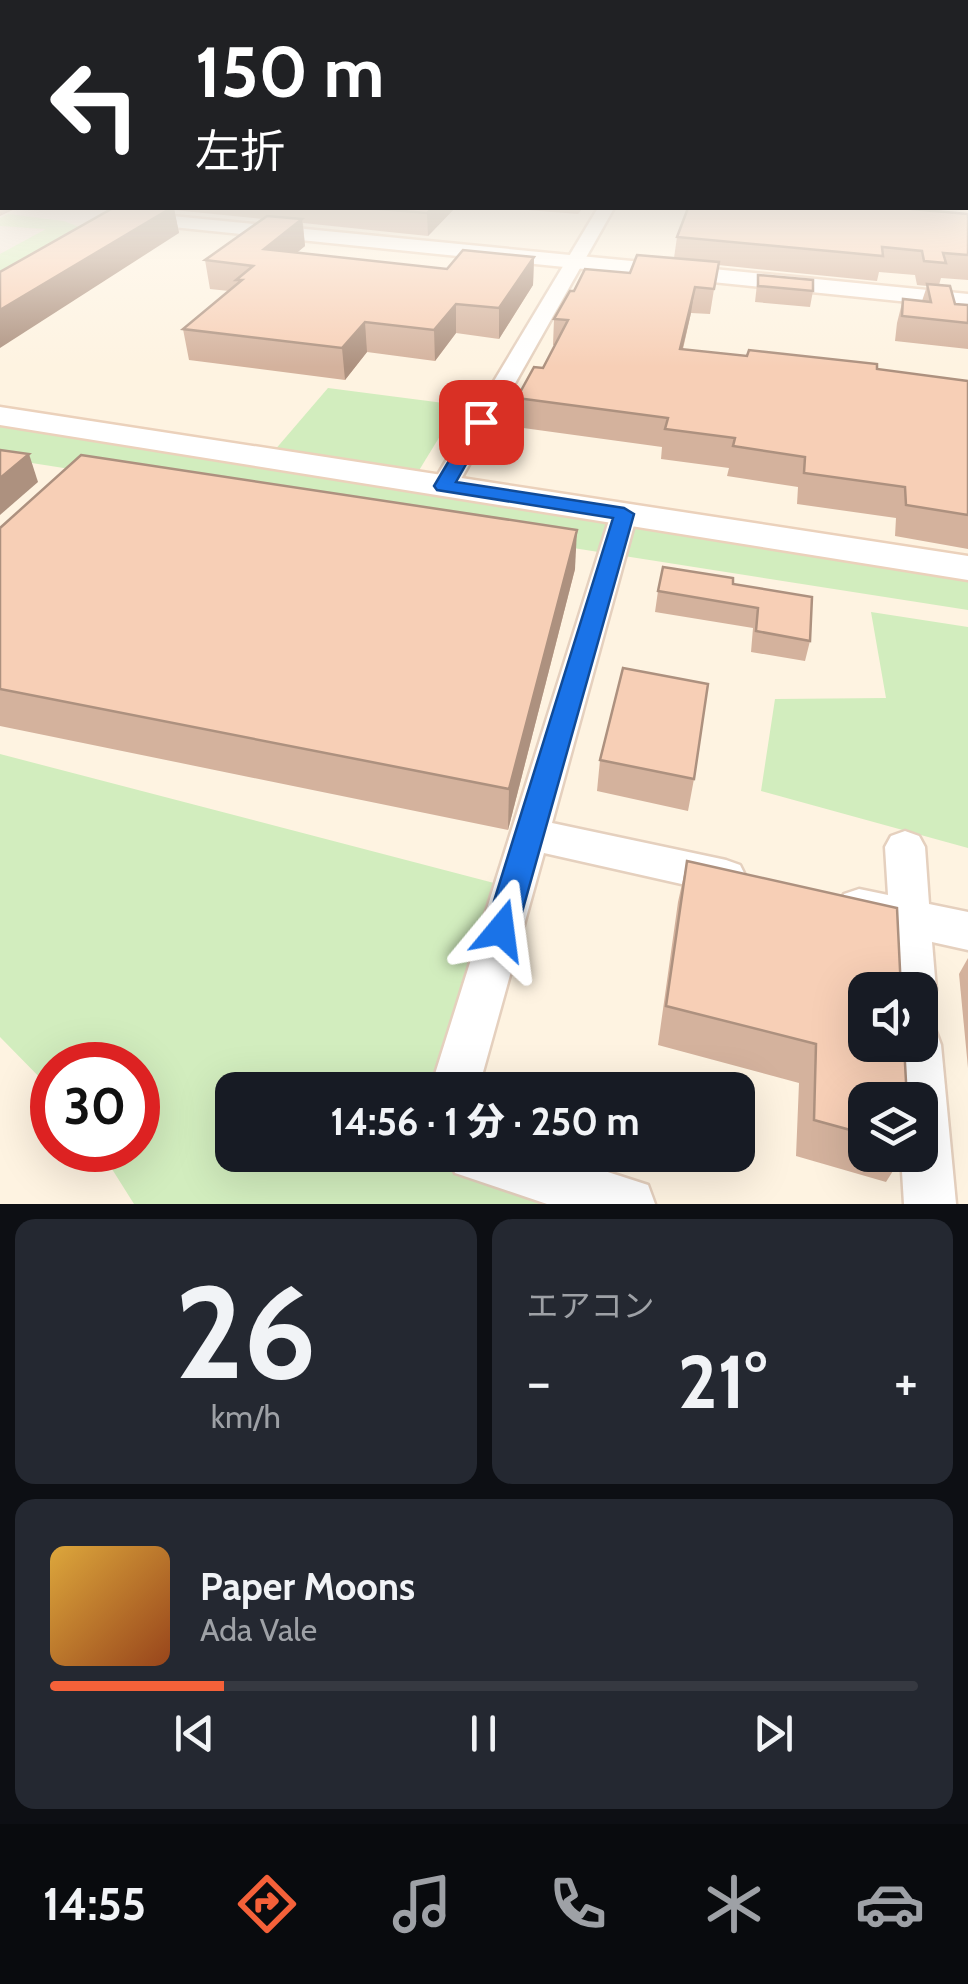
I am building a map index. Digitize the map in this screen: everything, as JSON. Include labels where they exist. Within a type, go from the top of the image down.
[{"type":"street","points":[[506,255],[968,302]]},
{"type":"street","points":[[444,486],[578,255]]},
{"type":"street","points":[[0,416],[968,568]]},
{"type":"street","points":[[459,1072],[624,514]]},
{"type":"street","points":[[530,834],[756,884]]},
{"type":"street","points":[[905,847],[912,972]]},
{"type":"street","points":[[813,896],[968,931]]},
{"type":"street","points":[[919,1062],[930,1204]]},
{"type":"street","points":[[527,1172],[629,1204]]},
{"type":"shaded area","points":[[0,255],[30,255],[0,272]]},
{"type":"green space","points":[[0,255],[28,255],[0,271]]},
{"type":"green space","points":[[328,388],[459,405],[418,472],[274,451]]},
{"type":"green space","points":[[0,426],[612,523],[968,574],[968,610],[0,458]]},
{"type":"green space","points":[[871,612],[968,627],[968,848],[761,791],[775,699],[886,698]]},
{"type":"green space","points":[[0,754],[494,883],[439,1072],[215,1072],[215,1172],[464,1172],[556,1204],[134,1204],[114,1172],[160,1172],[160,1042],[30,1042],[30,1068],[0,1037]]},
{"type":"building","points":[[30,255],[92,255],[0,310],[0,272]]},
{"type":"building","points":[[212,255],[321,255],[447,269],[459,255],[534,257],[499,308],[456,304],[434,330],[365,322],[342,348],[183,329],[242,280],[236,280],[253,266],[205,260]]},
{"type":"building","points":[[637,255],[719,262],[714,289],[695,287],[680,349],[747,356],[749,350],[877,364],[877,369],[968,381],[968,515],[906,505],[905,487],[804,473],[805,457],[733,446],[735,438],[665,429],[668,418],[517,398],[534,367],[543,368],[568,320],[554,319],[585,269],[630,273]]},
{"type":"building","points":[[923,255],[944,255],[946,263],[924,261]]},
{"type":"building","points":[[758,275],[813,280],[813,291],[758,286]]},
{"type":"building","points":[[927,284],[950,286],[955,304],[968,305],[968,323],[902,316],[903,299],[931,302]]},
{"type":"building","points":[[0,450],[29,454],[0,478]]},
{"type":"building","points":[[81,455],[577,530],[509,789],[0,689],[0,528]]},
{"type":"building","points":[[663,567],[733,578],[733,584],[812,597],[810,641],[756,631],[758,608],[658,591]]},
{"type":"building","points":[[623,668],[708,684],[694,779],[600,760]]},
{"type":"building","points":[[687,861],[897,908],[900,972],[848,972],[848,1062],[905,1062],[906,1082],[848,1082],[848,1129],[814,1120],[816,1044],[666,1006]]},
{"type":"route","points":[[481,422],[444,486],[624,514],[501,930]]}]
